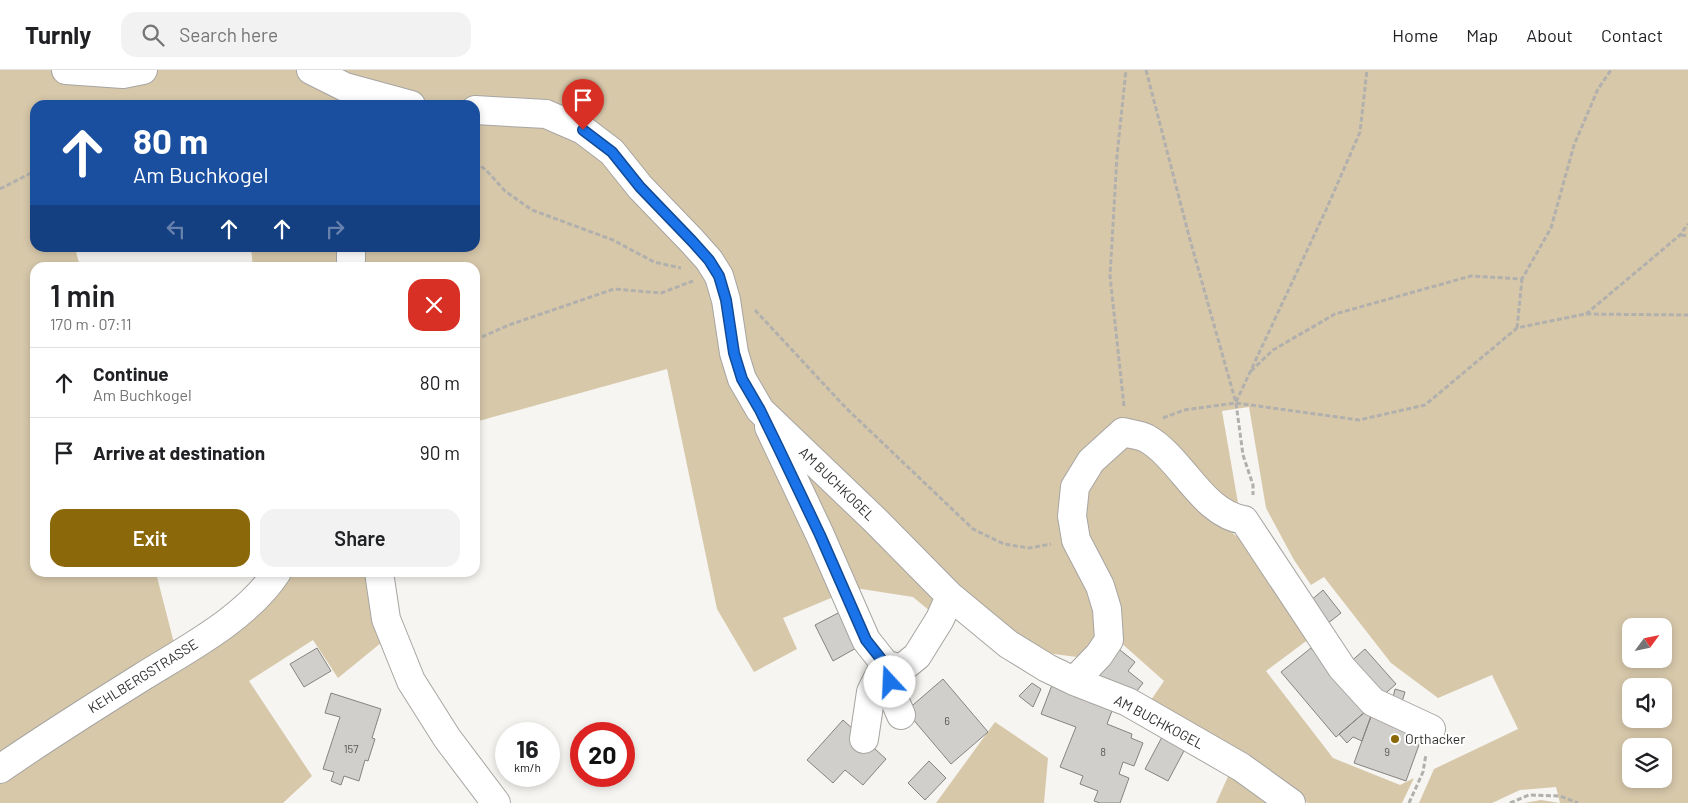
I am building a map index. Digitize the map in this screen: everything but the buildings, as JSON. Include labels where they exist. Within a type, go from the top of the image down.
[{"type":"street","points":[[66,70],[123,74],[142,70]]},
{"type":"street","points":[[311,70],[345,96],[374,100]]},
{"type":"street","name":"AM BUCHKOGEL","points":[[480,110],[546,114],[583,130],[612,152],[640,187],[703,254],[726,300],[734,353],[742,379],[760,410],[875,520],[950,596],[1008,644],[1047,668],[1137,707],[1241,767],[1291,803]]},
{"type":"street","points":[[760,410],[820,535],[866,640],[885,664],[895,701],[901,715]]},
{"type":"street","points":[[1074,681],[1099,655],[1109,640],[1108,609],[1100,586],[1076,540],[1072,516],[1074,487],[1091,461],[1124,432],[1144,437],[1167,453],[1210,503],[1234,519],[1244,520],[1342,668],[1373,702],[1431,729]]},
{"type":"street","name":"KEHLBERGSTRASSE","points":[[0,769],[48,736],[184,651],[237,615],[274,577]]},
{"type":"street","points":[[380,577],[386,619],[411,681],[447,738],[496,803]]},
{"type":"street","points":[[885,664],[901,669],[917,656],[940,619],[950,596]]},
{"type":"street","points":[[864,739],[871,692],[885,664]]},
{"type":"path","points":[[1126,70],[1116,156],[1110,276],[1124,399],[1124,432],[1184,410],[1236,403],[1359,420],[1425,405],[1518,328],[1585,314],[1688,314]]},
{"type":"path","points":[[1146,70],[1189,236],[1236,403],[1243,455],[1252,485],[1253,512],[1244,520]]},
{"type":"path","points":[[1236,403],[1326,210],[1360,132],[1367,70]]},
{"type":"path","points":[[1518,328],[1522,279],[1551,228],[1574,145],[1598,89],[1611,70]]},
{"type":"path","points":[[480,166],[505,191],[532,210],[614,240],[654,262],[714,275]]},
{"type":"path","points":[[0,189],[30,174]]},
{"type":"path","points":[[1585,314],[1680,235],[1688,224]]},
{"type":"path","points":[[1680,235],[1688,236]]},
{"type":"path","points":[[480,338],[509,325],[614,289],[661,293],[714,275]]},
{"type":"path","points":[[1251,371],[1273,350],[1335,314],[1471,276],[1522,279]]},
{"type":"path","points":[[752,306],[846,408],[974,529],[1004,544],[1029,548],[1076,540]]},
{"type":"path","points":[[1409,803],[1423,772],[1431,729]]},
{"type":"path","points":[[1510,803],[1529,795],[1560,796],[1578,803]]},
{"type":"shaded area","points":[[0,70],[1688,70],[1688,803],[1560,803],[1556,787],[1520,790],[1492,803],[1419,803],[1434,769],[1518,729],[1492,675],[1438,698],[1391,663],[1324,577],[1311,585],[1294,560],[1266,508],[1249,407],[1222,411],[1238,503],[1221,503],[1214,520],[1249,545],[1313,636],[1266,671],[1333,758],[1400,785],[1414,778],[1402,803],[1308,803],[1239,753],[1151,700],[1164,681],[1119,641],[1099,640],[1077,657],[1046,653],[959,611],[948,626],[913,597],[855,588],[783,618],[797,649],[754,672],[717,609],[667,369],[480,421],[480,262],[252,262],[251,252],[480,252],[480,100],[30,100],[30,252],[76,252],[79,262],[30,262],[30,577],[157,577],[174,643],[281,577],[373,577],[387,638],[338,678],[313,640],[249,681],[312,776],[283,803],[0,803]]},
{"type":"shaded area","points":[[995,722],[1048,758],[1044,803],[936,803]]},
{"type":"shaded area","points":[[1231,770],[1277,803],[1216,803]]},
{"type":"shaded area","points":[[1541,800],[1560,803],[1524,803]]},
{"type":"place","name":"Orthacker","points":[[1395,739]]},
{"type":"route","points":[[583,130],[612,152],[640,187],[709,260],[719,276],[726,300],[734,353],[742,379],[760,410],[820,535],[866,640],[885,664],[890,682]]}]
